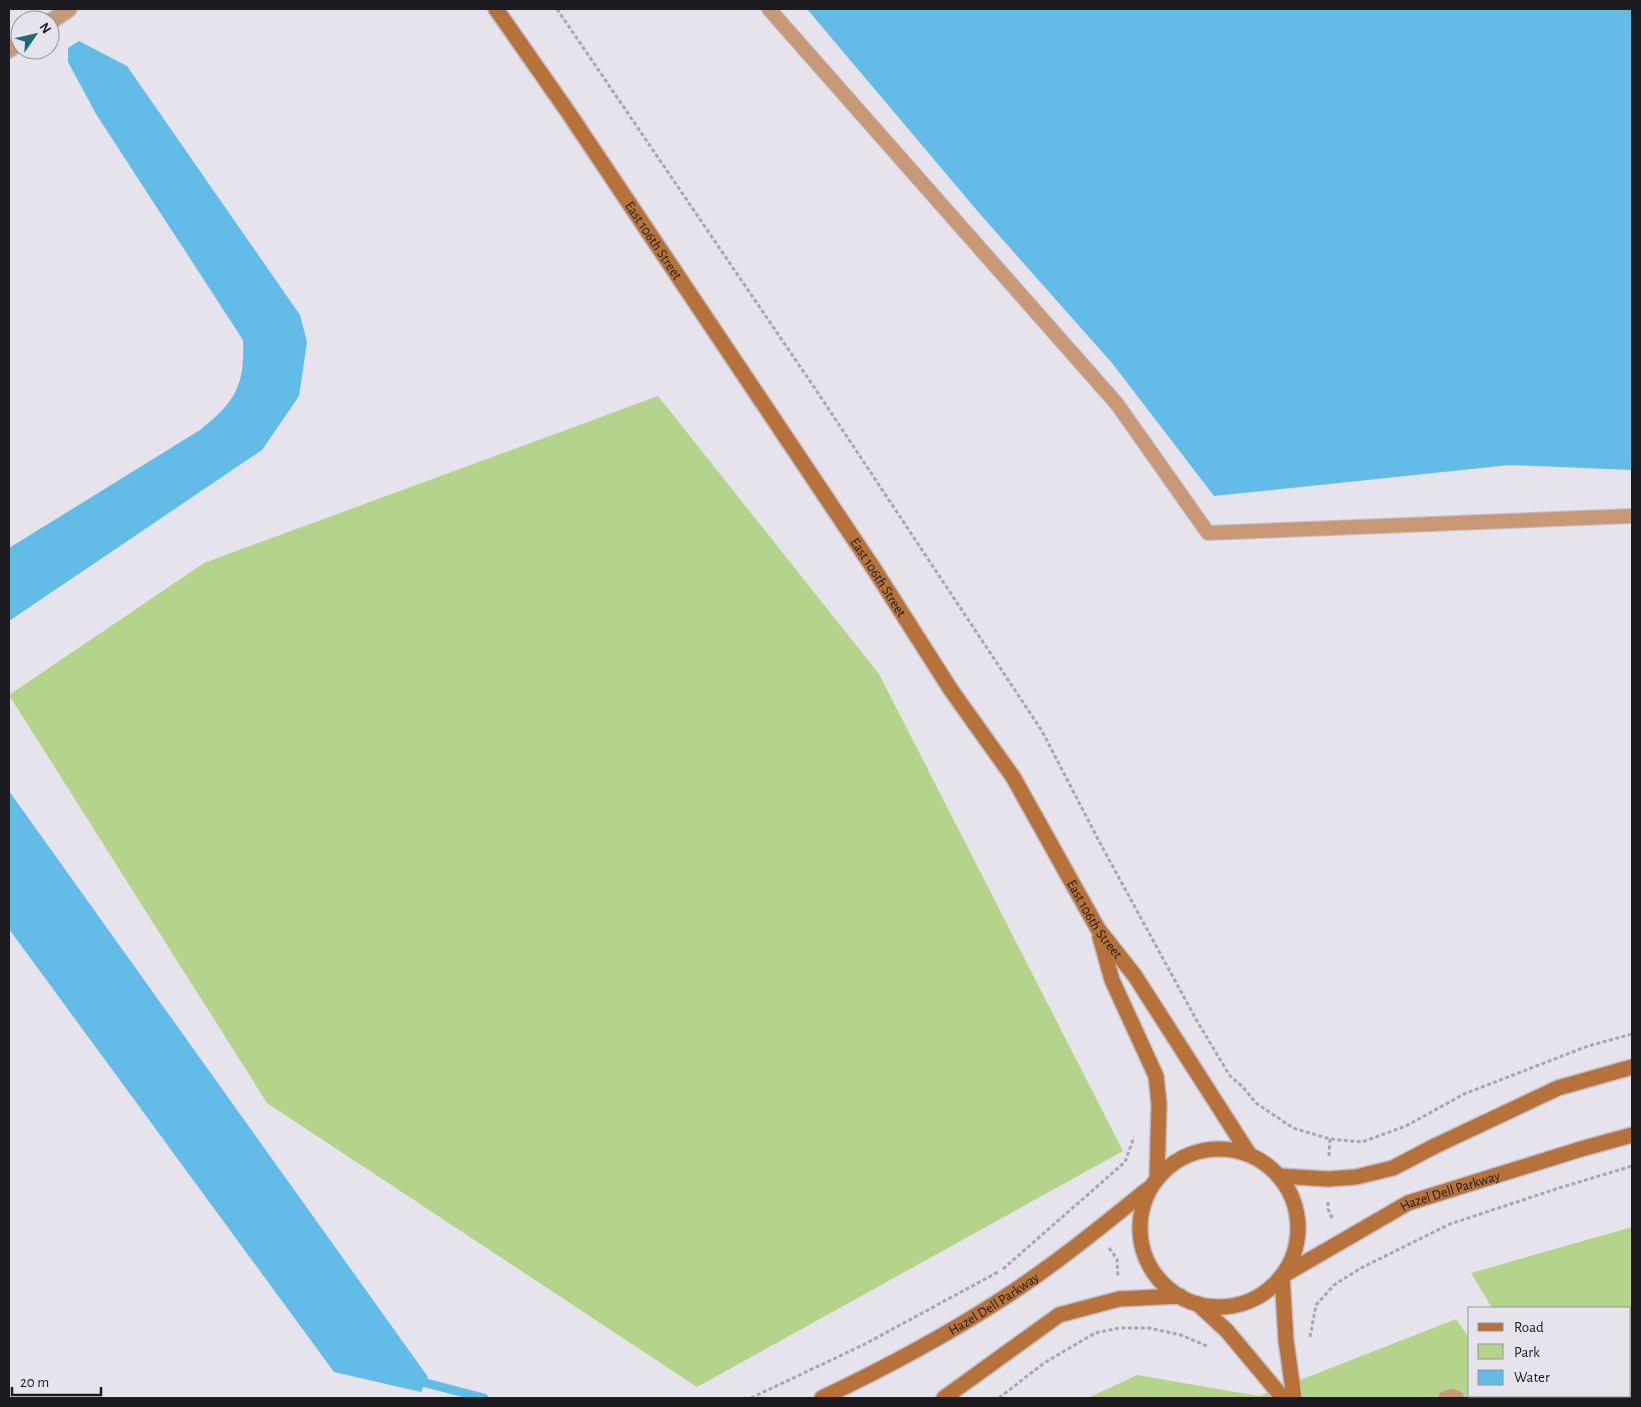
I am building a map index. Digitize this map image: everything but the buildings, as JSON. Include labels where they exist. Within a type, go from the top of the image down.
[{"type":"main road","name":"East 106th Street","points":[[496,9],[568,112],[872,566],[951,690],[1013,777],[1098,929],[1135,976],[1249,1154]]},
{"type":"main road","points":[[1098,929],[1112,980],[1156,1076],[1159,1104],[1154,1182]]},
{"type":"main road","points":[[1279,1176],[1328,1179],[1356,1177],[1393,1168],[1558,1088],[1632,1067]]},
{"type":"main road","name":"Hazel Dell Parkway","points":[[1282,1276],[1408,1203],[1581,1148],[1632,1135]]},
{"type":"main road","points":[[1209,1149],[1223,1149],[1249,1154],[1260,1160],[1279,1176],[1293,1200],[1298,1226],[1294,1252],[1282,1276],[1266,1292],[1234,1306],[1217,1307],[1198,1304],[1180,1296],[1165,1286],[1153,1272],[1145,1256],[1141,1239],[1140,1221],[1144,1203],[1154,1182],[1172,1164],[1190,1154],[1209,1149]]},
{"type":"main road","name":"Hazel Dell Parkway","points":[[822,1398],[935,1338],[1003,1298],[1096,1230],[1154,1182]]},
{"type":"main road","points":[[1282,1276],[1286,1340],[1294,1398]]},
{"type":"main road","points":[[944,1398],[1059,1315],[1119,1299],[1180,1296]]},
{"type":"main road","points":[[1198,1304],[1227,1331],[1283,1398]]},
{"type":"lane","points":[[769,9],[1117,404],[1208,533],[1632,516]]},
{"type":"lane","points":[[1445,1398],[1452,1396],[1457,1398]]},
{"type":"path","points":[[557,9],[818,393],[1042,731],[1178,988],[1230,1076],[1242,1086],[1256,1103],[1293,1128],[1330,1139],[1362,1142],[1406,1126],[1464,1094],[1588,1046],[1632,1034]]},
{"type":"path","points":[[751,1398],[865,1344],[1002,1269],[1125,1162],[1135,1133]]},
{"type":"path","points":[[1330,1139],[1328,1209],[1344,1241],[1361,1268]]},
{"type":"path","points":[[1310,1341],[1316,1305],[1334,1285],[1361,1268],[1450,1224],[1632,1166]]},
{"type":"path","points":[[1075,1207],[1096,1230],[1117,1259],[1119,1328]]},
{"type":"path","points":[[999,1398],[1044,1363],[1095,1333],[1119,1328],[1149,1328],[1181,1335],[1208,1347],[1214,1352]]},
{"type":"green space","points":[[658,396],[879,674],[1123,1151],[697,1387],[267,1103],[9,695],[204,563]]},
{"type":"green space","points":[[1632,1227],[1632,1398],[1546,1397],[1631,1397],[1631,1307],[1491,1307],[1471,1273]]},
{"type":"green space","points":[[1456,1319],[1468,1336],[1468,1397],[1509,1398],[1088,1398],[1137,1375],[1259,1396]]},
{"type":"water","points":[[807,9],[1632,9],[1632,470],[1510,465],[1214,496],[1112,363],[980,214]]},
{"type":"water","points":[[79,41],[127,66],[300,315],[307,342],[299,396],[262,450],[9,621],[9,548],[200,430],[222,411],[230,401],[240,381],[242,370],[243,340],[96,114],[68,62],[68,48]]},
{"type":"water","points":[[9,791],[428,1377],[421,1392],[334,1372],[9,929]]},
{"type":"waterway","points":[[416,1377],[426,1383],[484,1398]]}]
